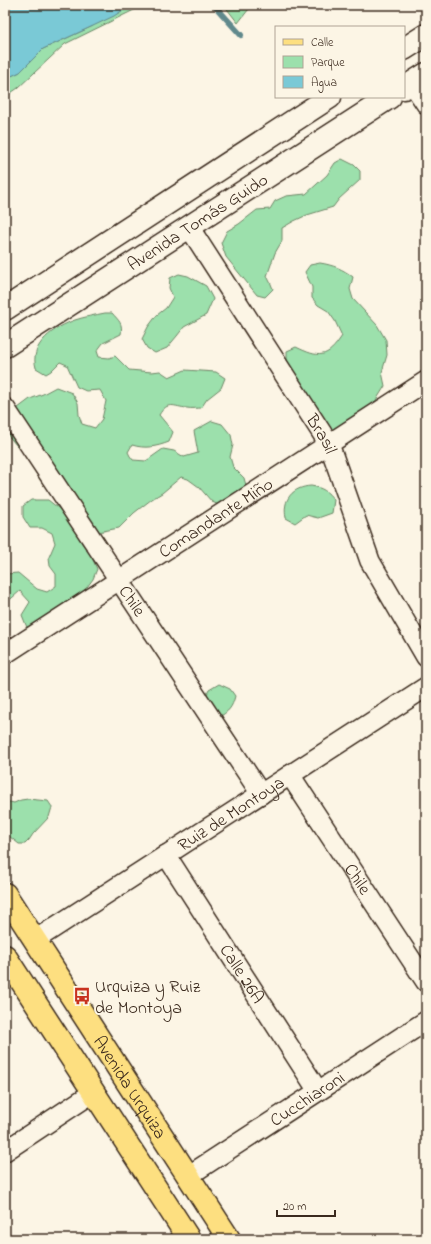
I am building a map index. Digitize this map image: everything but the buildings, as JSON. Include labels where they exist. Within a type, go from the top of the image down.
[{"type":"main road","points":[[405,48],[426,35]]},
{"type":"main road","name":"Avenida Tomás Guido","points":[[5,309],[328,98]]},
{"type":"main road","name":"Avenida Tomás Guido","points":[[5,346],[388,98]]},
{"type":"main road","name":"Avenida Urquiza","points":[[5,894],[229,1239]]},
{"type":"main road","name":"Avenida Urquiza","points":[[5,956],[189,1239]]},
{"type":"street","points":[[414,81],[426,104]]},
{"type":"street","name":"Brasil","points":[[189,227],[329,444],[370,561],[426,657]]},
{"type":"street","name":"Comandante Miño","points":[[5,654],[426,381]]},
{"type":"street","name":"Chile","points":[[5,408],[261,794]]},
{"type":"street","name":"Ruiz de Montoya","points":[[35,940],[426,687]]},
{"type":"street","name":"Chile","points":[[290,775],[426,982]]},
{"type":"street","name":"Calle 26A","points":[[166,855],[318,1091]]},
{"type":"street","name":"Cucchiaroni","points":[[188,1176],[426,1021]]},
{"type":"street","points":[[5,1151],[94,1092]]},
{"type":"green space","points":[[80,5],[142,5],[65,44],[18,88],[5,97],[5,79],[20,72],[43,49],[93,26]]},
{"type":"green space","points":[[224,5],[252,5],[238,23]]},
{"type":"green space","points":[[342,159],[354,165],[360,171],[360,180],[339,199],[333,207],[307,215],[282,228],[282,241],[275,253],[267,276],[273,289],[265,297],[257,295],[226,257],[221,243],[227,231],[257,210],[270,209],[275,201],[286,196],[306,194],[327,175],[335,163]]},
{"type":"green space","points":[[320,263],[338,268],[353,277],[350,289],[353,299],[377,325],[386,340],[387,355],[382,372],[385,386],[373,405],[345,429],[319,431],[287,364],[287,351],[296,347],[311,353],[322,354],[332,349],[342,336],[335,321],[328,311],[318,305],[312,298],[312,287],[305,272],[310,265]]},
{"type":"green space","points":[[179,274],[188,276],[206,286],[213,299],[206,315],[184,327],[167,348],[155,353],[147,348],[142,339],[148,327],[157,315],[166,308],[173,297],[169,288],[170,278]]},
{"type":"green space","points":[[105,313],[112,313],[118,320],[121,325],[121,334],[103,343],[97,351],[99,357],[109,358],[115,356],[129,370],[152,372],[160,371],[169,377],[185,370],[216,372],[225,378],[221,388],[207,399],[201,408],[168,406],[162,410],[159,415],[173,432],[169,442],[150,447],[132,445],[128,452],[133,460],[146,461],[163,449],[174,451],[184,457],[198,453],[194,431],[212,421],[222,424],[231,435],[233,445],[230,457],[233,467],[244,478],[247,489],[224,507],[212,502],[199,487],[188,479],[181,477],[134,513],[119,528],[98,532],[5,432],[5,411],[18,408],[30,399],[56,387],[72,393],[78,403],[79,415],[82,424],[95,428],[102,419],[106,401],[100,390],[86,391],[77,387],[67,365],[60,362],[46,374],[36,368],[35,359],[36,351],[40,344],[59,327],[75,320]]},
{"type":"green space","points":[[311,486],[324,490],[334,500],[332,513],[318,518],[306,515],[295,523],[286,518],[286,505],[290,495],[299,489]]},
{"type":"green space","points":[[31,500],[48,500],[62,511],[75,528],[82,543],[90,553],[97,569],[93,579],[82,594],[75,619],[66,627],[52,633],[28,630],[22,615],[30,602],[20,591],[5,604],[5,574],[18,573],[37,589],[47,592],[56,586],[56,574],[50,566],[49,557],[55,543],[52,533],[42,528],[30,528],[23,517],[23,506]]},
{"type":"green space","points":[[219,684],[230,689],[235,696],[230,709],[218,718],[206,696],[209,690]]},
{"type":"green space","points":[[28,799],[48,801],[52,807],[49,817],[29,840],[25,844],[19,844],[5,833],[5,801],[14,803]]},
{"type":"water","points":[[131,5],[114,16],[43,49],[20,72],[5,79],[5,6]]},
{"type":"waterway","points":[[214,5],[241,35]]},
{"type":"place","name":"Urquiza y Ruiz de Montoya","points":[[82,996]]}]
